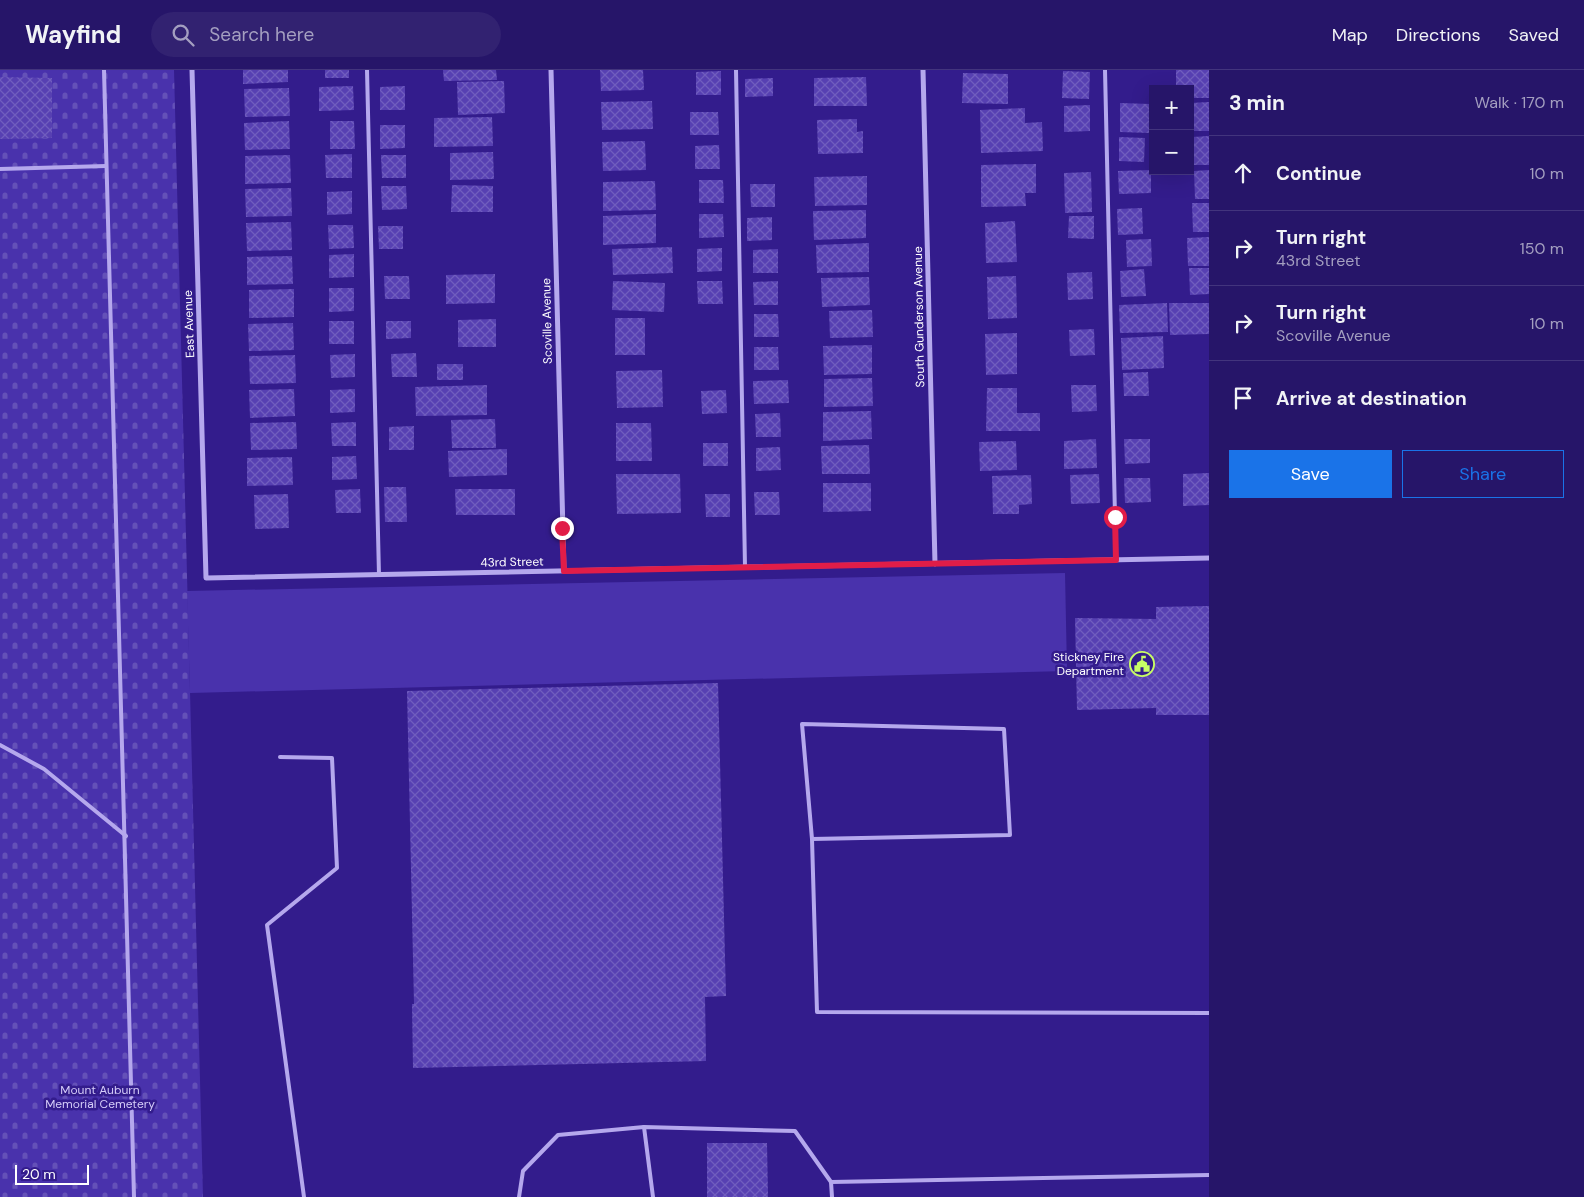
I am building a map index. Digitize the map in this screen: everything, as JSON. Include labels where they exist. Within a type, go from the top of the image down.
[{"type":"street","name":"East Avenue","points":[[192,70],[206,578]]},
{"type":"street","name":"Scoville Avenue","points":[[551,70],[564,571]]},
{"type":"street","name":"South Gunderson Avenue","points":[[923,70],[935,564]]},
{"type":"street","name":"43rd Street","points":[[206,578],[1209,558]]},
{"type":"lane","points":[[104,70],[126,836],[134,1197]]},
{"type":"lane","points":[[367,70],[379,575]]},
{"type":"lane","points":[[736,70],[745,568]]},
{"type":"lane","points":[[1105,70],[1116,560]]},
{"type":"lane","points":[[0,168],[106,166]]},
{"type":"lane","points":[[812,839],[1010,835],[1004,729],[802,724],[812,839],[817,1012],[1209,1013]]},
{"type":"lane","points":[[0,745],[44,769],[126,836]]},
{"type":"lane","points":[[280,757],[332,758],[337,868],[267,925],[304,1197]]},
{"type":"lane","points":[[644,1127],[653,1197]]},
{"type":"lane","points":[[519,1197],[523,1172],[558,1135],[644,1127],[795,1131],[831,1182],[832,1197]]},
{"type":"lane","points":[[831,1182],[1209,1175]]},
{"type":"green space","name":"Mount Auburn Memorial Cemetery","points":[[0,70],[174,70],[203,1197],[0,1197]]},
{"type":"green space","points":[[1065,573],[1067,671],[190,693],[187,591]]},
{"type":"building","points":[[243,70],[288,70],[288,82],[243,84]]},
{"type":"building","points":[[325,70],[349,70],[349,78],[325,78]]},
{"type":"building","points":[[443,70],[496,70],[497,80],[444,81]]},
{"type":"building","points":[[600,70],[643,70],[644,90],[601,91]]},
{"type":"building","points":[[1176,70],[1209,70],[1209,98],[1194,98],[1194,85],[1176,85]]},
{"type":"building","points":[[721,71],[721,95],[696,95],[696,72]]},
{"type":"building","points":[[1063,71],[1090,72],[1089,99],[1062,98]]},
{"type":"building","points":[[963,73],[1008,74],[1008,104],[962,103]]},
{"type":"building","points":[[0,77],[52,78],[52,138],[0,139]]},
{"type":"building","points":[[866,77],[867,106],[814,106],[814,78]]},
{"type":"building","points":[[773,78],[773,96],[745,97],[745,79]]},
{"type":"building","points":[[504,81],[505,113],[458,115],[457,82]]},
{"type":"building","points":[[353,86],[354,110],[319,111],[319,87]]},
{"type":"building","points":[[405,86],[405,110],[380,110],[380,87]]},
{"type":"building","points":[[289,88],[290,116],[245,117],[244,89]]},
{"type":"building","points":[[652,101],[653,129],[602,130],[601,102]]},
{"type":"building","points":[[1209,102],[1209,131],[1194,131],[1194,103]]},
{"type":"building","points":[[1120,103],[1149,104],[1149,133],[1120,132]]},
{"type":"building","points":[[1090,105],[1090,131],[1064,132],[1064,106]]},
{"type":"building","points":[[1025,108],[1025,123],[1042,122],[1043,151],[981,153],[980,110]]},
{"type":"building","points":[[690,112],[718,112],[719,135],[690,135]]},
{"type":"building","points":[[492,117],[493,146],[434,147],[434,118]]},
{"type":"building","points":[[857,119],[857,132],[863,131],[863,153],[818,154],[817,120]]},
{"type":"building","points":[[289,121],[290,149],[245,150],[244,123]]},
{"type":"building","points":[[330,121],[354,121],[355,149],[330,149]]},
{"type":"building","points":[[380,125],[405,125],[405,148],[380,149]]},
{"type":"building","points":[[1209,136],[1209,165],[1194,165],[1194,137]]},
{"type":"building","points":[[1119,137],[1145,138],[1144,162],[1119,161]]},
{"type":"building","points":[[645,141],[646,170],[603,171],[602,142]]},
{"type":"building","points":[[719,145],[720,169],[695,169],[695,146]]},
{"type":"building","points":[[493,152],[494,179],[450,180],[450,153]]},
{"type":"building","points":[[352,154],[352,178],[326,178],[325,155]]},
{"type":"building","points":[[290,155],[291,183],[245,184],[245,156]]},
{"type":"building","points":[[381,155],[406,155],[406,178],[382,178]]},
{"type":"building","points":[[1036,164],[1036,193],[1025,193],[1026,206],[981,207],[981,165]]},
{"type":"building","points":[[1149,170],[1149,175],[1151,175],[1151,193],[1119,194],[1118,171]]},
{"type":"building","points":[[1209,170],[1209,199],[1195,199],[1194,171]]},
{"type":"building","points":[[1091,172],[1092,212],[1065,213],[1064,173]]},
{"type":"building","points":[[867,176],[867,205],[815,206],[814,177]]},
{"type":"building","points":[[699,180],[723,180],[724,203],[699,203]]},
{"type":"building","points":[[655,181],[656,210],[603,211],[603,182]]},
{"type":"building","points":[[750,184],[775,184],[775,207],[751,207]]},
{"type":"building","points":[[452,185],[493,186],[493,212],[451,212]]},
{"type":"building","points":[[381,186],[406,186],[407,209],[382,210]]},
{"type":"building","points":[[291,188],[292,216],[246,217],[245,189]]},
{"type":"building","points":[[352,191],[352,214],[327,215],[327,192]]},
{"type":"building","points":[[1192,203],[1209,203],[1209,232],[1193,232]]},
{"type":"building","points":[[1142,208],[1143,234],[1118,235],[1117,209]]},
{"type":"building","points":[[866,210],[866,238],[814,240],[813,211]]},
{"type":"building","points":[[656,214],[656,243],[603,245],[603,216]]},
{"type":"building","points":[[699,214],[723,214],[724,237],[699,238]]},
{"type":"building","points":[[1069,216],[1094,216],[1094,239],[1068,238]]},
{"type":"building","points":[[772,217],[772,240],[747,241],[747,218]]},
{"type":"building","points":[[1015,221],[1017,262],[986,263],[985,223]]},
{"type":"building","points":[[291,222],[292,250],[247,251],[246,223]]},
{"type":"building","points":[[328,225],[353,225],[354,248],[329,249]]},
{"type":"building","points":[[378,226],[403,226],[403,249],[379,249]]},
{"type":"building","points":[[1209,237],[1209,266],[1188,266],[1187,238]]},
{"type":"building","points":[[1151,239],[1152,266],[1127,267],[1126,240]]},
{"type":"building","points":[[869,243],[869,272],[817,273],[816,245]]},
{"type":"building","points":[[672,247],[673,273],[613,275],[612,249]]},
{"type":"building","points":[[722,248],[722,271],[697,272],[697,249]]},
{"type":"building","points":[[778,249],[778,273],[753,273],[753,250]]},
{"type":"building","points":[[354,254],[354,277],[329,278],[329,255]]},
{"type":"building","points":[[292,256],[293,284],[247,285],[247,257]]},
{"type":"building","points":[[1189,268],[1209,268],[1209,294],[1190,295]]},
{"type":"building","points":[[1144,269],[1146,296],[1121,297],[1120,271]]},
{"type":"building","points":[[1092,272],[1093,299],[1068,300],[1067,273]]},
{"type":"building","points":[[495,274],[495,303],[446,304],[446,275]]},
{"type":"building","points":[[384,276],[409,276],[410,299],[385,299]]},
{"type":"building","points":[[1016,276],[1017,318],[988,319],[987,277]]},
{"type":"building","points":[[869,277],[870,305],[822,307],[821,278]]},
{"type":"building","points":[[613,281],[665,283],[664,312],[612,310]]},
{"type":"building","points":[[697,281],[722,281],[723,304],[698,304]]},
{"type":"building","points":[[778,281],[778,305],[754,305],[753,282]]},
{"type":"building","points":[[329,288],[354,288],[354,311],[329,312]]},
{"type":"building","points":[[294,289],[294,317],[249,318],[249,290]]},
{"type":"building","points":[[1167,303],[1168,332],[1120,333],[1119,305]]},
{"type":"building","points":[[1169,303],[1209,303],[1209,334],[1170,335]]},
{"type":"building","points":[[872,310],[873,337],[830,338],[829,311]]},
{"type":"building","points":[[754,314],[778,314],[779,337],[754,337]]},
{"type":"building","points":[[615,318],[645,318],[645,355],[615,355]]},
{"type":"building","points":[[496,319],[496,347],[458,347],[458,320]]},
{"type":"building","points":[[329,321],[354,321],[354,344],[329,344]]},
{"type":"building","points":[[386,321],[411,321],[411,338],[386,339]]},
{"type":"building","points":[[293,323],[294,350],[249,351],[248,324]]},
{"type":"building","points":[[1094,329],[1095,355],[1070,356],[1069,330]]},
{"type":"building","points":[[1017,333],[1017,374],[986,375],[985,334]]},
{"type":"building","points":[[1163,336],[1164,368],[1122,370],[1121,338]]},
{"type":"building","points":[[872,345],[872,374],[824,375],[823,346]]},
{"type":"building","points":[[754,347],[778,347],[779,370],[754,370]]},
{"type":"building","points":[[416,353],[417,377],[392,377],[391,354]]},
{"type":"building","points":[[355,354],[355,377],[331,378],[330,355]]},
{"type":"building","points":[[295,355],[296,383],[250,384],[249,356]]},
{"type":"building","points":[[437,364],[463,364],[463,380],[437,380]]},
{"type":"building","points":[[662,370],[663,407],[617,408],[616,371]]},
{"type":"building","points":[[1148,372],[1149,396],[1124,396],[1123,373]]},
{"type":"building","points":[[872,378],[873,406],[824,407],[824,379]]},
{"type":"building","points":[[788,380],[789,403],[754,404],[753,381]]},
{"type":"building","points":[[487,385],[487,415],[416,416],[415,387]]},
{"type":"building","points":[[1071,385],[1096,385],[1097,411],[1072,412]]},
{"type":"building","points":[[987,388],[1017,388],[1017,413],[1040,413],[1040,431],[986,431]]},
{"type":"building","points":[[294,389],[295,416],[250,418],[249,390]]},
{"type":"building","points":[[355,389],[355,412],[330,413],[330,390]]},
{"type":"building","points":[[726,390],[727,413],[702,414],[701,391]]},
{"type":"building","points":[[871,411],[872,439],[823,441],[823,412]]},
{"type":"building","points":[[780,413],[781,437],[756,437],[755,414]]},
{"type":"building","points":[[495,419],[496,448],[452,448],[451,420]]},
{"type":"building","points":[[296,422],[297,449],[251,450],[250,423]]},
{"type":"building","points":[[356,422],[356,446],[332,446],[331,423]]},
{"type":"building","points":[[616,423],[651,423],[652,461],[616,461]]},
{"type":"building","points":[[414,426],[414,450],[389,450],[389,427]]},
{"type":"building","points":[[1096,439],[1097,468],[1064,469],[1064,441]]},
{"type":"building","points":[[1124,439],[1150,439],[1150,463],[1125,464]]},
{"type":"building","points":[[1016,441],[1017,470],[980,471],[979,442]]},
{"type":"building","points":[[703,443],[728,443],[728,466],[703,466]]},
{"type":"building","points":[[869,445],[870,474],[822,474],[821,446]]},
{"type":"building","points":[[780,447],[781,470],[756,471],[756,448]]},
{"type":"building","points":[[507,449],[507,475],[449,477],[448,451]]},
{"type":"building","points":[[356,456],[357,479],[332,480],[332,457]]},
{"type":"building","points":[[292,457],[293,485],[247,486],[247,458]]},
{"type":"building","points":[[1209,473],[1209,505],[1183,506],[1183,474]]},
{"type":"building","points":[[616,474],[680,474],[681,513],[617,514]]},
{"type":"building","points":[[1099,474],[1100,503],[1071,504],[1070,475]]},
{"type":"building","points":[[1031,475],[1032,504],[1019,505],[1019,514],[993,514],[992,476]]},
{"type":"building","points":[[1124,478],[1150,478],[1151,502],[1125,503]]},
{"type":"building","points":[[823,483],[871,483],[871,511],[823,512]]},
{"type":"building","points":[[384,487],[406,487],[407,522],[385,522]]},
{"type":"building","points":[[360,489],[361,513],[336,513],[335,490]]},
{"type":"building","points":[[455,489],[515,489],[515,515],[456,515]]},
{"type":"building","points":[[754,492],[779,492],[780,515],[755,515]]},
{"type":"building","points":[[288,494],[289,528],[255,529],[254,495]]},
{"type":"building","points":[[705,494],[730,494],[730,517],[706,517]]},
{"type":"building","name":"Stickney Fire Department","points":[[1209,606],[1209,715],[1156,715],[1156,708],[1077,710],[1075,618],[1156,619],[1156,607]]},
{"type":"building","points":[[718,683],[726,996],[705,997],[706,1061],[413,1068],[412,1004],[414,1004],[407,691]]},
{"type":"building","points":[[707,1143],[767,1143],[768,1197],[707,1197]]},
{"type":"place","name":"Stickney Fire Department","points":[[1142,664]]},
{"type":"route","points":[[562,528],[564,571],[1116,560],[1115,517]]}]
